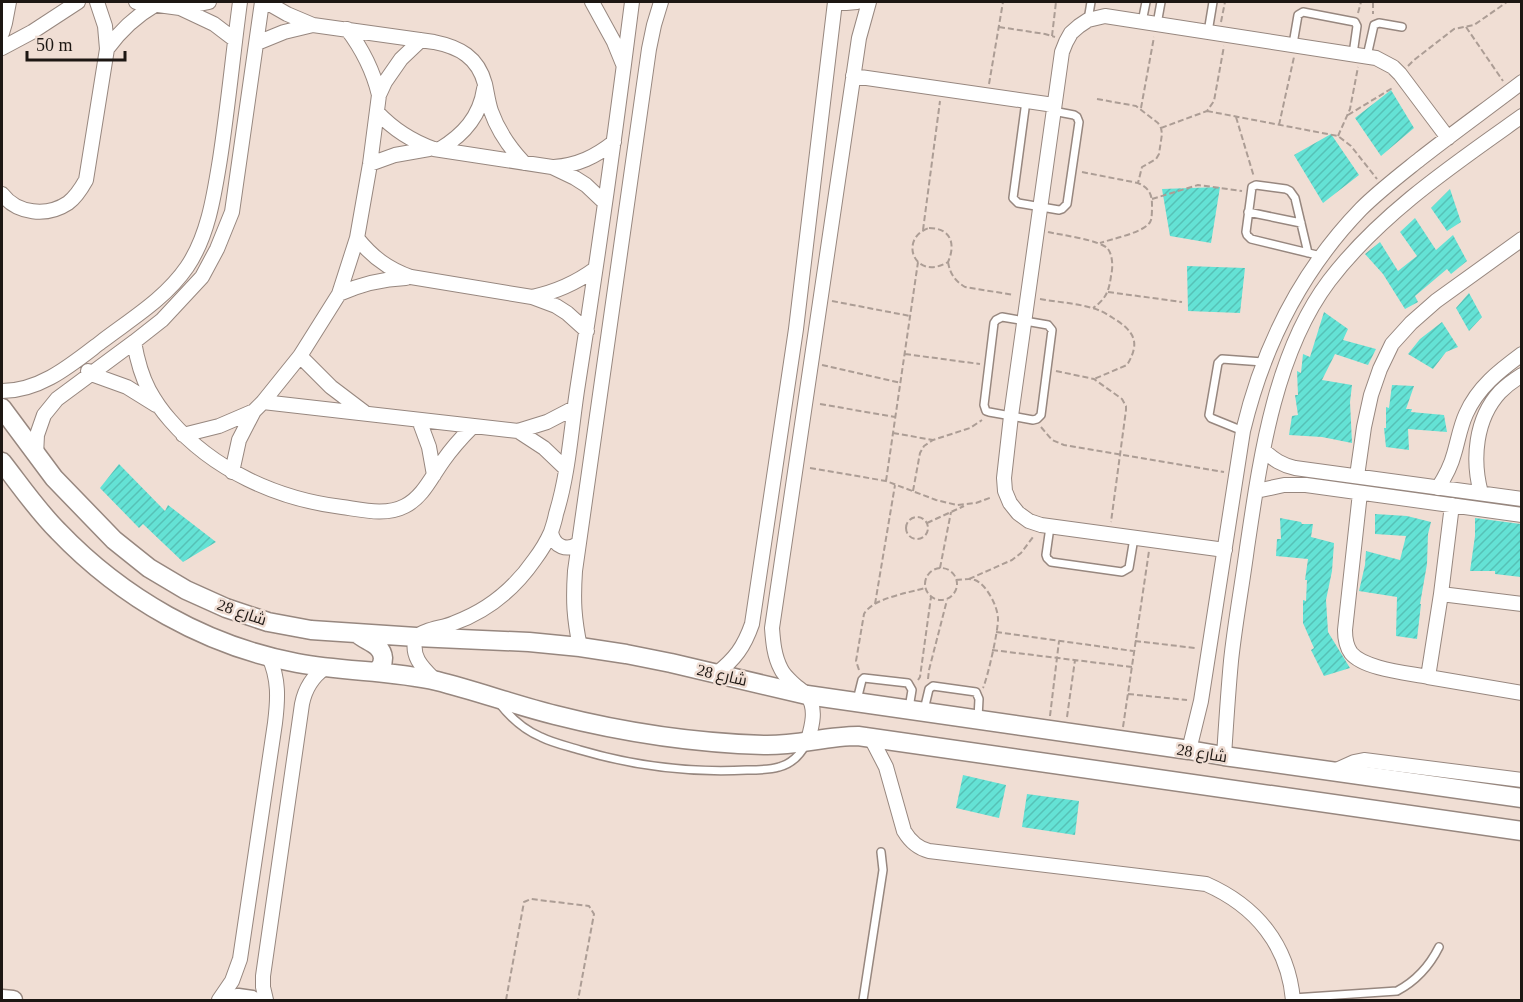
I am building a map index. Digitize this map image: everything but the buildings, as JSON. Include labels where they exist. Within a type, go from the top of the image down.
[{"type":"street","points":[[2,33],[9,2]]},
{"type":"street","points":[[2,48],[42,26],[78,2]]},
{"type":"street","points":[[2,194],[16,207],[43,212],[57,209],[69,202],[86,180],[106,49],[105,26],[97,2]]},
{"type":"street","points":[[136,2],[180,8],[214,24],[235,40]]},
{"type":"street","points":[[180,8],[209,2]]},
{"type":"street","points":[[2,391],[27,387],[45,380],[79,359],[147,309],[187,267],[200,242],[213,202],[240,2]]},
{"type":"street","points":[[36,455],[37,435],[44,415],[57,399],[162,320],[202,277],[218,249],[232,212],[264,2],[313,25],[448,44],[461,50],[480,70],[497,126],[524,163]]},
{"type":"street","points":[[591,2],[614,42],[624,65]]},
{"type":"street","points":[[436,681],[418,662],[414,650],[416,637],[467,618],[494,602],[520,578],[551,532],[566,469],[632,2]]},
{"type":"street","points":[[580,647],[573,602],[579,543],[649,49],[661,2]]},
{"type":"street","points":[[716,674],[739,653],[749,632],[754,610],[796,329],[835,2],[858,2]]},
{"type":"street","points":[[808,740],[813,718],[811,702],[781,669],[773,642],[774,613],[853,76],[861,26],[869,2]]},
{"type":"street","points":[[106,49],[134,20],[155,5]]},
{"type":"street","points":[[1225,550],[1045,526],[1018,513],[1010,503],[1005,491],[1004,478],[1011,416],[1027,297],[1062,52],[1066,42],[1071,33],[1088,20],[1105,16],[1360,55],[1385,62],[1403,78],[1448,138]]},
{"type":"street","points":[[256,43],[284,32],[313,25]]},
{"type":"street","points":[[347,29],[364,53],[380,95]]},
{"type":"street","points":[[232,472],[239,440],[258,406],[300,356],[339,294],[357,238],[380,95],[385,82],[401,59],[421,40]]},
{"type":"street","points":[[853,76],[1026,101],[1054,108]]},
{"type":"street","points":[[370,164],[401,154],[437,149],[452,142],[471,123],[483,97],[485,84]]},
{"type":"street","points":[[1189,750],[1201,701],[1243,431],[1263,362],[1286,311],[1303,283],[1315,255],[1361,209],[1384,188],[1516,87]]},
{"type":"street","points":[[377,112],[403,135],[421,144],[437,149],[552,167],[579,163],[591,158],[614,142]]},
{"type":"street","points":[[1224,756],[1231,660],[1263,450],[1277,395],[1298,336],[1329,282],[1373,231],[1417,194],[1521,116]]},
{"type":"street","points":[[224,133],[244,135]]},
{"type":"street","points":[[552,167],[581,182],[605,202]]},
{"type":"street","points":[[357,238],[365,249],[386,266],[411,277]]},
{"type":"street","points":[[1357,476],[1371,395],[1392,344],[1436,301],[1521,239]]},
{"type":"street","points":[[532,297],[559,290],[595,269]]},
{"type":"street","points":[[339,294],[374,282],[411,277],[532,297],[562,310],[578,321],[587,331]]},
{"type":"street","points":[[796,329],[815,332]]},
{"type":"street","points":[[134,342],[137,359],[158,406],[183,435],[206,455],[232,472],[297,498],[332,506],[386,512],[406,506],[422,493],[452,449],[473,426]]},
{"type":"street","points":[[1438,488],[1454,457],[1464,420],[1474,399],[1494,375],[1521,354]]},
{"type":"street","points":[[300,356],[331,387],[366,414]]},
{"type":"street","points":[[79,359],[91,374],[127,387],[158,406]]},
{"type":"street","points":[[1481,494],[1476,458],[1481,426],[1488,408],[1500,393],[1521,375]]},
{"type":"street","points":[[183,435],[219,426],[258,406],[366,414],[518,431],[547,422],[574,408]]},
{"type":"street","name":"شارع 28","points":[[2,408],[54,478],[114,540],[149,568],[186,590],[226,608],[268,622],[311,630],[519,641],[580,647],[626,654],[807,695],[856,703],[1521,798]]},
{"type":"street","points":[[418,420],[429,447],[434,475]]},
{"type":"street","points":[[1464,420],[1481,426]]},
{"type":"street","points":[[518,431],[544,448],[566,469]]},
{"type":"street","points":[[1263,450],[1283,465],[1521,499]]},
{"type":"street","name":"شارع 28","points":[[2,462],[57,531],[87,560],[120,586],[191,628],[269,657],[325,668],[377,671],[436,681],[555,715],[669,736],[764,745],[858,736],[1521,831]]},
{"type":"street","points":[[30,499],[54,478]]},
{"type":"street","points":[[1256,490],[1293,484],[1306,485],[1521,515]]},
{"type":"street","points":[[1360,493],[1345,630],[1345,641],[1350,652],[1364,663],[1375,666],[1521,693]]},
{"type":"street","points":[[1428,677],[1452,505]]},
{"type":"street","points":[[551,532],[554,541],[562,547],[571,548],[579,543]]},
{"type":"street","points":[[1441,594],[1521,604]]},
{"type":"street","points":[[754,610],[774,613]]},
{"type":"street","points":[[355,632],[375,644],[381,651],[382,666],[377,671]]},
{"type":"street","points":[[1209,652],[1231,660]]},
{"type":"street","points":[[219,1000],[232,981],[240,959],[275,723],[278,690],[274,667],[269,657]]},
{"type":"street","points":[[266,1000],[263,976],[302,704],[307,687],[325,668]]},
{"type":"street","points":[[856,703],[857,719],[883,758],[904,831],[917,846],[929,852],[1206,884],[1236,899],[1266,929],[1286,965],[1293,999]]},
{"type":"street","points":[[275,723],[299,727]]},
{"type":"street","points":[[1329,803],[1332,771],[1364,760],[1521,780]]},
{"type":"street","points":[[247,913],[271,917]]},
{"type":"street","points":[[225,1000],[238,998],[252,1000]]},
{"type":"street","points":[[2,999],[13,1000]]},
{"type":"lane","points":[[1088,20],[1091,2]]},
{"type":"lane","points":[[1142,22],[1146,2]]},
{"type":"lane","points":[[1157,24],[1161,2]]},
{"type":"lane","points":[[1213,2],[1218,33]]},
{"type":"lane","points":[[1295,45],[1299,15],[1302,12],[1354,21],[1357,26],[1360,55]]},
{"type":"lane","points":[[1360,55],[1374,25],[1379,23],[1402,27]]},
{"type":"lane","points":[[1026,101],[1013,198],[1018,203],[1059,210],[1067,204],[1078,120],[1074,115],[1054,108]]},
{"type":"lane","points":[[1256,185],[1290,191],[1315,255],[1251,239],[1247,235],[1252,187],[1256,185]]},
{"type":"lane","points":[[1248,212],[1301,223]]},
{"type":"lane","points":[[1002,317],[1024,321],[1048,325],[1052,330],[1041,415],[1033,420],[989,412],[984,405],[994,323],[1002,317]]},
{"type":"lane","points":[[1243,431],[1211,418],[1209,415],[1218,363],[1222,359],[1263,362]]},
{"type":"lane","points":[[1045,526],[1046,555],[1051,562],[1122,572],[1129,568],[1134,538]]},
{"type":"lane","points":[[856,703],[864,678],[908,684],[911,687],[916,711]]},
{"type":"lane","points":[[916,711],[930,687],[933,686],[976,692],[979,699],[977,720]]},
{"type":"lane","points":[[495,699],[516,721],[540,737],[564,746],[615,759],[662,767],[713,771],[771,769],[793,760],[808,740]]},
{"type":"lane","points":[[863,1000],[883,870],[881,852]]},
{"type":"lane","points":[[1293,999],[1397,991],[1420,976],[1439,947]]},
{"type":"path","points":[[987,96],[1002,2]]},
{"type":"path","points":[[1052,36],[1056,2]]},
{"type":"path","points":[[1207,111],[1214,101],[1218,33],[1225,2]]},
{"type":"path","points":[[1354,21],[1361,2]]},
{"type":"path","points":[[1348,115],[1403,78],[1414,60],[1454,29],[1474,26],[1507,2]]},
{"type":"path","points":[[1140,108],[1157,24]]},
{"type":"path","points":[[998,27],[1052,36],[1066,42]]},
{"type":"path","points":[[1466,27],[1516,87]]},
{"type":"path","points":[[1280,125],[1295,45]]},
{"type":"path","points":[[1338,136],[1352,102],[1360,55]]},
{"type":"path","points":[[923,230],[942,89]]},
{"type":"path","points":[[1097,99],[1130,104],[1140,108],[1161,128],[1159,154],[1156,159],[1142,167],[1138,183]]},
{"type":"path","points":[[1161,128],[1207,111],[1338,136],[1351,146],[1384,188]]},
{"type":"path","points":[[1236,117],[1256,185]]},
{"type":"path","points":[[1072,170],[1138,183],[1150,192],[1151,220],[1144,228],[1100,243]]},
{"type":"path","points":[[1152,199],[1198,185],[1251,192]]},
{"type":"path","points":[[886,481],[918,262],[913,245],[914,239],[923,230],[935,228],[946,234],[952,245],[948,262],[949,270],[958,283],[965,287],[1093,308],[1126,326],[1135,342],[1127,365],[1094,380]]},
{"type":"path","points":[[1037,230],[1100,243],[1108,249],[1113,263],[1108,292],[1093,308]]},
{"type":"path","points":[[918,262],[929,268],[936,268],[948,262]]},
{"type":"path","points":[[1108,292],[1182,302]]},
{"type":"path","points":[[820,299],[910,316]]},
{"type":"path","points":[[905,353],[989,365]]},
{"type":"path","points":[[811,363],[901,383]]},
{"type":"path","points":[[1048,369],[1094,380],[1122,399],[1126,406],[1109,535]]},
{"type":"path","points":[[805,401],[895,417]]},
{"type":"path","points":[[913,491],[921,449],[933,440],[970,428],[989,412]]},
{"type":"path","points":[[1037,419],[1048,437],[1058,443],[1237,474]]},
{"type":"path","points":[[893,432],[933,440]]},
{"type":"path","points":[[795,466],[886,481],[948,504],[967,505]]},
{"type":"path","points":[[875,604],[896,484]]},
{"type":"path","points":[[927,523],[1005,491]]},
{"type":"path","points":[[940,568],[951,512]]},
{"type":"path","points":[[913,517],[921,518],[927,523],[927,531],[922,537],[915,538],[908,534],[906,526],[913,517]]},
{"type":"path","points":[[969,579],[1016,557],[1045,526]]},
{"type":"path","points":[[1120,741],[1150,540]]},
{"type":"path","points":[[930,687],[928,674],[947,599],[957,586],[950,571],[934,569],[926,577],[925,588],[936,600],[947,599]]},
{"type":"path","points":[[956,580],[969,579],[981,584],[994,605],[998,618],[984,687],[977,694]]},
{"type":"path","points":[[864,678],[856,661],[865,610],[882,600],[925,588]]},
{"type":"path","points":[[911,687],[920,677],[931,597]]},
{"type":"path","points":[[996,632],[1134,651]]},
{"type":"path","points":[[1056,732],[1059,640]]},
{"type":"path","points":[[1135,641],[1209,652]]},
{"type":"path","points":[[992,650],[1132,667]]},
{"type":"path","points":[[1056,732],[1075,660]]},
{"type":"path","points":[[1128,694],[1201,701]]},
{"type":"path","points":[[506,1000],[524,902],[531,899],[589,906],[594,914],[578,1000]]}]
